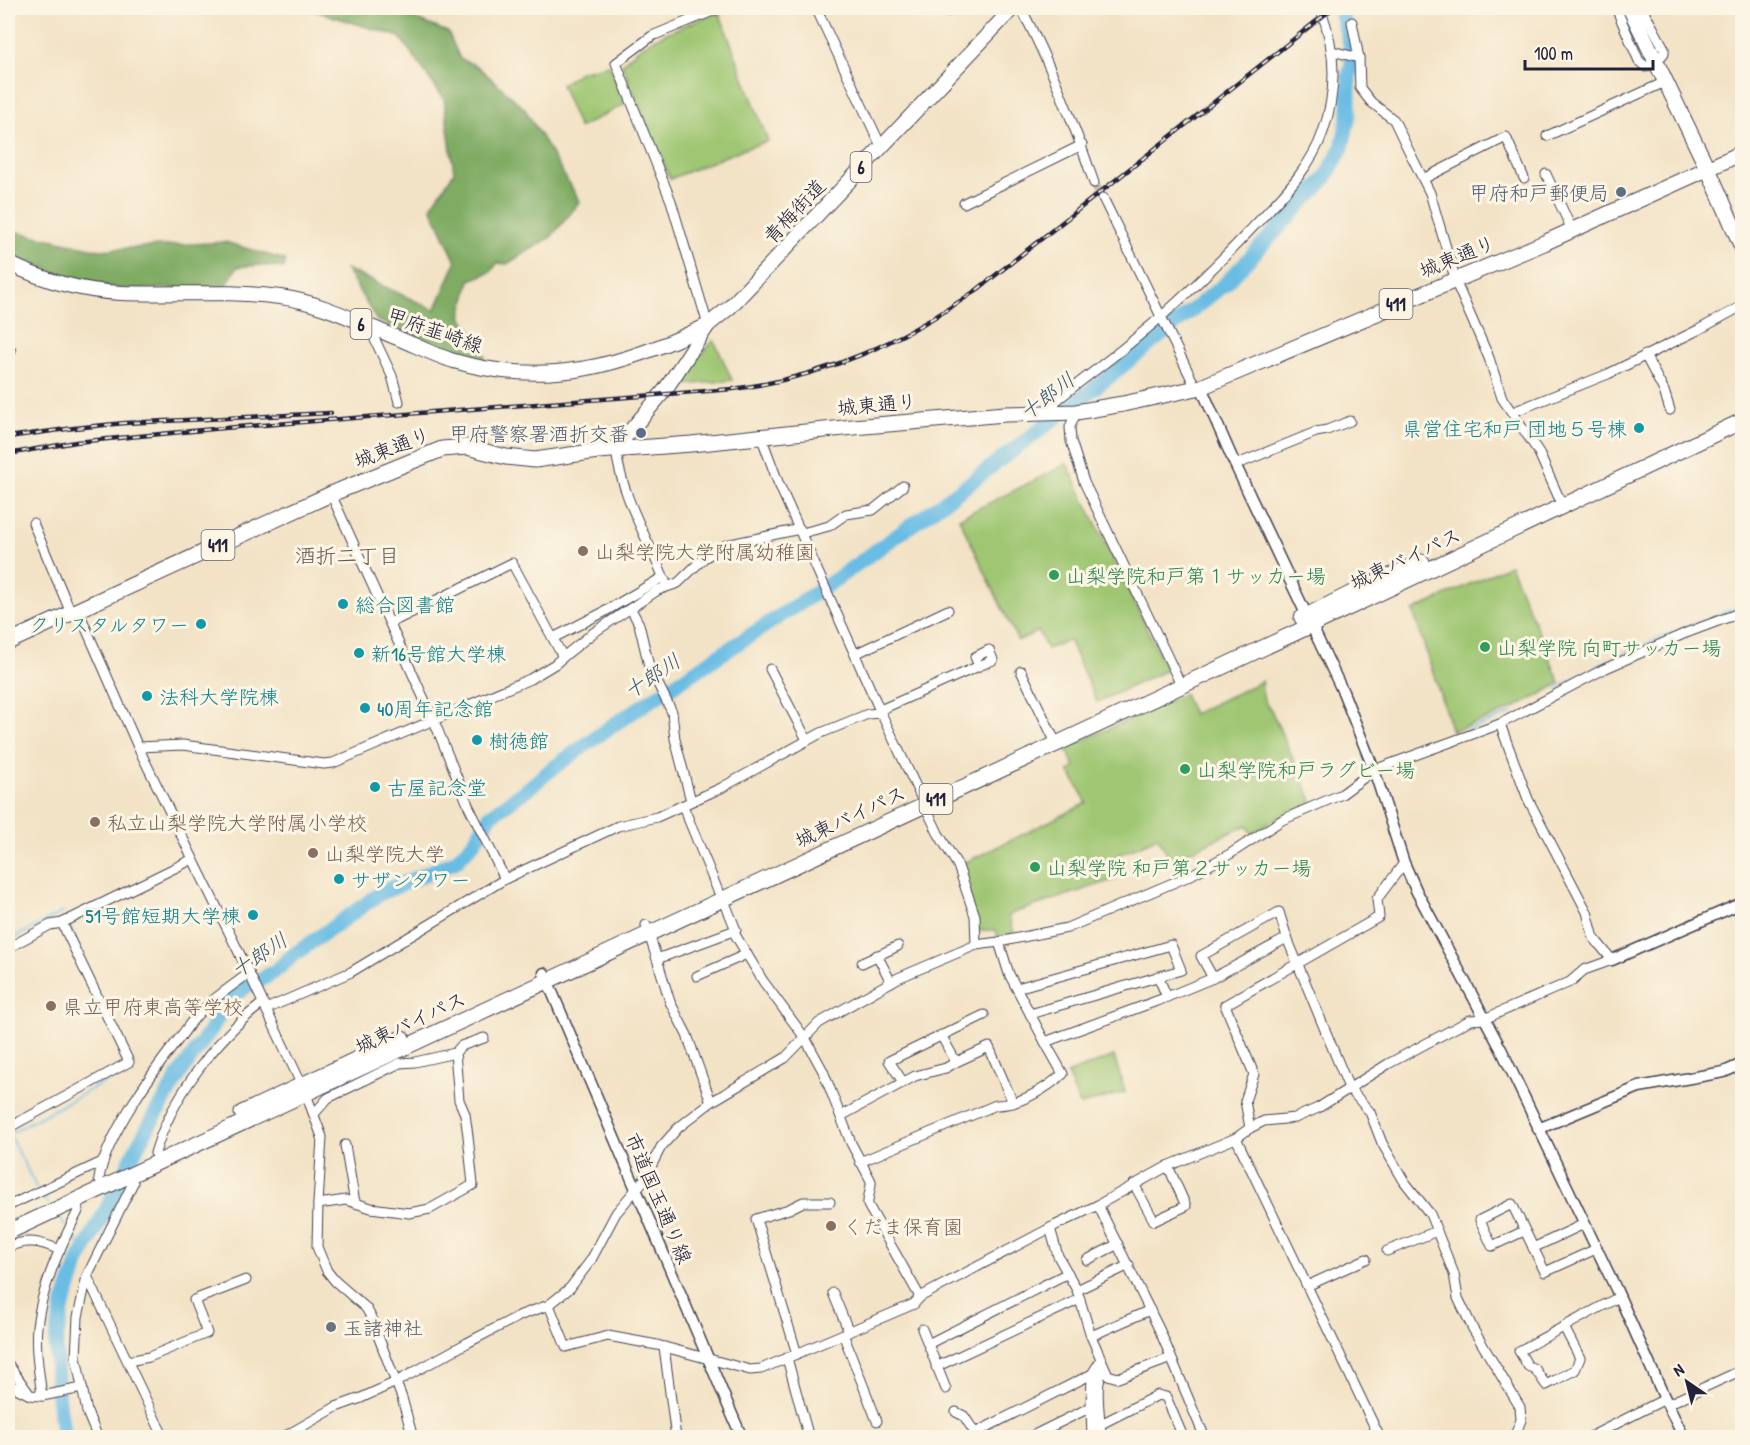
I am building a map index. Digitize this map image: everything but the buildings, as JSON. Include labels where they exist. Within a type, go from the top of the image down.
[{"type":"highway","points":[[1630,8],[1743,247]]},
{"type":"highway","name":"城東通り","points":[[8,642],[331,494],[442,449],[467,447],[506,457],[535,460],[616,450],[982,416],[1076,412],[1198,387],[1572,230],[1743,153]]},
{"type":"highway","name":"城東バイパス","points":[[1309,620],[1356,591],[1743,412]]},
{"type":"highway","name":"城東バイパス","points":[[8,1232],[71,1204],[100,1177],[304,1089],[1309,620],[1743,422]]},
{"type":"highway","name":"城東バイパス","points":[[100,1177],[130,1176],[304,1089]]},
{"type":"highway","name":"城東バイパス","points":[[8,1222],[71,1204]]},
{"type":"main road","name":"青梅街道","points":[[616,450],[669,384],[708,325],[730,307],[1013,8]]},
{"type":"main road","name":"甲府韮崎線","points":[[8,263],[26,272],[90,290],[120,293],[227,293],[281,297],[308,302],[453,360],[499,370],[538,373],[588,369],[631,358],[666,345],[708,325]]},
{"type":"street","points":[[708,325],[670,201],[616,63],[652,36],[720,8]]},
{"type":"street","points":[[816,8],[881,146]]},
{"type":"street","points":[[1021,8],[1044,55],[1082,146],[1094,183]]},
{"type":"street","points":[[1047,413],[1056,401],[1142,334],[1234,248],[1284,194],[1312,156],[1323,134],[1329,113],[1333,73],[1334,52],[1320,8]]},
{"type":"street","points":[[1616,8],[1639,61],[1646,67],[1656,62],[1664,53],[1664,48],[1642,8]]},
{"type":"street","points":[[1352,22],[1359,58],[1360,88],[1371,102],[1394,120],[1430,193],[1455,279],[1489,358],[1502,398],[1545,464],[1559,498]]},
{"type":"street","points":[[1334,52],[1359,58]]},
{"type":"street","points":[[1547,136],[1665,82]]},
{"type":"street","points":[[1423,179],[1506,137],[1524,178]]},
{"type":"street","points":[[964,203],[1082,146]]},
{"type":"street","points":[[1546,174],[1572,230]]},
{"type":"street","points":[[1103,198],[1198,387],[1343,692],[1374,770],[1404,862],[1417,892],[1501,1049],[1684,1437]]},
{"type":"street","points":[[1513,412],[1608,374],[1743,306]]},
{"type":"street","points":[[369,327],[392,376],[399,402]]},
{"type":"street","points":[[1645,355],[1664,392],[1670,410]]},
{"type":"street","points":[[1076,412],[1070,427],[1077,464],[1179,681]]},
{"type":"street","points":[[1235,465],[1316,432],[1350,421]]},
{"type":"street","points":[[762,436],[778,482],[922,801],[958,866],[975,916],[976,945]]},
{"type":"street","points":[[616,450],[619,474],[629,502],[665,581]]},
{"type":"street","points":[[553,638],[665,581],[678,583],[704,558],[726,545],[830,526],[846,514],[873,510],[903,486]]},
{"type":"street","points":[[331,494],[434,721],[469,807],[505,879]]},
{"type":"street","points":[[33,523],[138,747],[304,1089],[322,1143],[316,1236],[322,1261],[334,1281],[366,1308],[370,1315],[396,1382],[413,1437]]},
{"type":"street","points":[[390,622],[512,563],[563,657]]},
{"type":"street","points":[[138,747],[183,745],[324,764],[333,763],[530,679],[555,664],[593,633],[631,609],[665,581]]},
{"type":"street","points":[[631,609],[639,624],[649,666],[668,701],[687,803],[720,895],[736,930],[657,959]]},
{"type":"street","points":[[855,654],[948,610]]},
{"type":"street","points":[[282,1437],[336,1407],[396,1382],[521,1315],[549,1305],[570,1288],[584,1269],[616,1213],[644,1180],[661,1147],[678,1128],[711,1102],[785,1058],[819,1023],[891,982],[976,945],[1067,928],[1189,876],[1230,854],[1282,820],[1342,794],[1374,770],[1500,724],[1604,669],[1686,633],[1743,612]]},
{"type":"street","points":[[150,1156],[172,1112],[201,1068],[239,1023],[263,1003],[351,972],[505,879],[618,826],[657,817],[721,788],[807,740],[854,719],[881,711],[979,666]]},
{"type":"street","points":[[770,669],[807,740]]},
{"type":"street","points":[[1021,671],[1054,739]]},
{"type":"street","points":[[1500,724],[1528,799],[1587,912],[1594,938],[1612,960]]},
{"type":"street","points":[[8,948],[193,859]]},
{"type":"street","points":[[1250,1128],[1245,1101],[1254,1074],[1225,1005],[1379,917],[1377,899],[1404,862]]},
{"type":"street","points":[[549,1305],[566,1347],[608,1336],[664,1347],[750,1370],[761,1369],[914,1304],[920,1297],[1168,1166],[1236,1138],[1264,1121],[1295,1118],[1318,1108],[1388,1064],[1470,1020],[1484,1019],[1570,982],[1584,970],[1743,903]]},
{"type":"street","points":[[1213,978],[1201,956],[1279,912],[1287,938],[1349,1088],[1370,1112],[1382,1143],[1404,1181],[1430,1214],[1454,1274],[1458,1298],[1473,1329],[1520,1407],[1521,1419],[1514,1437]]},
{"type":"street","points":[[8,1128],[129,1062],[62,923]]},
{"type":"street","points":[[647,929],[670,1002],[687,1035],[711,1102]]},
{"type":"street","points":[[733,932],[763,981],[805,1038],[823,1071],[860,1162],[871,1181],[868,1205],[920,1297]]},
{"type":"street","points":[[1045,1042],[1213,978],[1287,938]]},
{"type":"street","points":[[860,1162],[996,1105],[1013,1103],[1030,1096],[1063,1074],[1009,974],[999,942]]},
{"type":"street","points":[[1017,988],[1171,945],[1181,970],[1030,1014]]},
{"type":"street","points":[[862,963],[898,946]]},
{"type":"street","points":[[697,975],[747,954]]},
{"type":"street","points":[[877,955],[891,982]]},
{"type":"street","points":[[8,1206],[39,1191],[100,1177],[136,1099],[165,1056],[201,1011],[249,973]]},
{"type":"street","points":[[1158,976],[1167,997]]},
{"type":"street","name":"市道国玉通り線","points":[[545,977],[742,1437]]},
{"type":"street","points":[[903,1082],[889,1061],[984,1015]]},
{"type":"street","points":[[941,1035],[956,1062]]},
{"type":"street","points":[[314,1114],[328,1098],[400,1063],[455,1053],[461,1046],[483,1038]]},
{"type":"street","points":[[842,1116],[915,1076],[946,1068],[999,1042]]},
{"type":"street","points":[[989,1047],[1013,1103]]},
{"type":"street","points":[[318,1204],[346,1200],[371,1208],[409,1213],[430,1209],[473,1185],[465,1114],[459,1100],[455,1053]]},
{"type":"street","points":[[1538,1129],[1639,1087],[1724,1072],[1743,1064]]},
{"type":"street","points":[[1236,1138],[1380,1437]]},
{"type":"street","points":[[345,1145],[355,1203]]},
{"type":"street","points":[[1134,1184],[1154,1221],[1186,1206],[1168,1166]]},
{"type":"street","points":[[98,1437],[80,1388],[75,1357],[75,1337],[87,1276],[133,1183],[130,1176]]},
{"type":"street","points":[[797,1354],[756,1219],[789,1209],[803,1202],[830,1202]]},
{"type":"street","points":[[45,1396],[38,1364],[37,1328],[43,1294],[62,1246],[71,1204]]},
{"type":"street","points":[[1524,1231],[1492,1246],[1480,1220],[1512,1204],[1545,1272],[1596,1249]]},
{"type":"street","points":[[1098,1205],[1150,1310],[1205,1437]]},
{"type":"street","points":[[1533,1248],[1584,1224]]},
{"type":"street","points":[[1050,1228],[1058,1256],[1079,1295],[1091,1336],[1108,1375],[1118,1378],[1171,1358]]},
{"type":"street","points":[[1387,1251],[1437,1231]]},
{"type":"street","points":[[8,1247],[29,1241],[62,1246]]},
{"type":"street","points":[[1087,1260],[1118,1244]]},
{"type":"street","points":[[1307,1286],[1366,1259]]},
{"type":"street","points":[[936,1367],[1079,1295],[1129,1265]]},
{"type":"street","points":[[927,1344],[1068,1273]]},
{"type":"street","points":[[87,1276],[164,1437]]},
{"type":"street","points":[[128,1361],[149,1357],[207,1333],[194,1300],[246,1280]]},
{"type":"street","points":[[832,1293],[877,1421]]},
{"type":"street","points":[[1564,1326],[1580,1358],[1575,1370],[1546,1385],[1534,1369],[1528,1366],[1519,1351],[1564,1326],[1619,1297]]},
{"type":"street","points":[[1091,1336],[1150,1310]]},
{"type":"street","points":[[922,1329],[946,1389]]},
{"type":"street","points":[[664,1347],[676,1437]]},
{"type":"street","points":[[787,1358],[809,1437]]},
{"type":"street","points":[[956,1412],[964,1416],[976,1435],[1092,1374],[1103,1363]]},
{"type":"street","points":[[1101,1437],[1099,1395],[1103,1363]]},
{"type":"street","points":[[8,1364],[30,1395]]},
{"type":"street","points":[[1588,1437],[1743,1370]]},
{"type":"street","points":[[1092,1374],[1092,1437]]},
{"type":"street","points":[[8,1384],[30,1395],[45,1396],[80,1388]]},
{"type":"street","points":[[1101,1424],[1158,1395],[1166,1397],[1180,1432],[1170,1437]]},
{"type":"street","points":[[1028,1437],[1091,1407]]},
{"type":"green space","points":[[305,8],[386,8],[448,32],[460,59],[477,66],[524,108],[580,202],[551,237],[507,264],[497,263],[491,272],[470,280],[461,316],[482,344],[486,362],[377,321],[346,269],[435,310],[456,262],[431,207],[454,172],[444,99],[400,37]]},
{"type":"green space","points":[[719,12],[768,141],[670,179],[622,65],[630,55],[653,40]]},
{"type":"green space","points":[[609,65],[625,104],[579,128],[561,85],[580,72]]},
{"type":"green space","points":[[8,230],[100,250],[225,242],[285,260],[284,268],[259,265],[237,267],[225,288],[121,289],[63,276],[8,253]]},
{"type":"green space","points":[[714,340],[732,380],[673,386]]},
{"type":"green space","name":"山梨学院和戸第１サッカー場","points":[[1067,464],[1167,670],[1097,702],[1069,640],[1047,649],[1038,631],[1018,641],[959,518]]},
{"type":"green space","name":"山梨学院 向町サッカー場","points":[[1510,565],[1560,683],[1508,711],[1452,731],[1413,611]]},
{"type":"green space","name":"山梨学院和戸ラグビー場","points":[[1262,681],[1264,701],[1271,710],[1313,803],[1275,819],[1252,834],[1247,825],[1171,860],[1158,837],[1112,858],[1112,868],[1116,879],[1013,913],[1009,916],[1014,933],[998,938],[996,930],[977,930],[958,866],[1087,803],[1069,771],[1075,767],[1066,748],[1184,694],[1193,714]]},
{"type":"green space","points":[[1114,1056],[1125,1092],[1080,1105],[1067,1074]]},
{"type":"waterway","name":"十郎川","points":[[64,1438],[57,1391],[56,1341],[63,1306],[80,1258],[138,1145],[179,1075],[210,1031],[227,1001],[248,985],[278,969],[292,956],[381,893],[456,861],[474,842],[490,816],[553,768],[613,725],[835,580],[962,489],[1225,284],[1324,180],[1342,148],[1349,115],[1349,76],[1352,66],[1351,47],[1340,8]]},
{"type":"waterway","points":[[1556,689],[1647,643],[1742,606]]},
{"type":"waterway","points":[[1464,732],[1512,713]]},
{"type":"waterway","points":[[8,941],[63,913]]},
{"type":"waterway","points":[[70,927],[82,955]]},
{"type":"waterway","points":[[37,1189],[9,1134],[134,1066],[133,1063]]},
{"type":"waterway","points":[[40,1193],[49,1205]]},
{"type":"waterway","points":[[57,1215],[66,1226]]},
{"type":"waterway","points":[[72,1233],[84,1251]]},
{"type":"tunnel","points":[[1094,183],[1103,198]]},
{"type":"railway","points":[[8,454],[76,442],[224,428],[733,389],[800,376],[831,366],[892,341],[978,289],[1333,8]]},
{"type":"railway","points":[[8,437],[125,423],[331,413]]},
{"type":"place","name":"甲府和戸郵便局","points":[[1621,192]]},
{"type":"place","name":"県営住宅和戸 団地５号棟","points":[[1639,428]]},
{"type":"place","name":"甲府警察署酒折交番","points":[[641,433]]},
{"type":"place","name":"山梨学院大学附属幼稚園","points":[[583,551]]},
{"type":"place","name":"山梨学院和戸第１サッカー場","points":[[1054,575]]},
{"type":"place","name":"総合図書館","points":[[343,604]]},
{"type":"place","name":"クリスタルタワー","points":[[201,624]]},
{"type":"place","name":"山梨学院 向町サッカー場","points":[[1485,647]]},
{"type":"place","name":"新16号館大学棟","points":[[359,653]]},
{"type":"place","name":"法科大学院棟","points":[[147,696]]},
{"type":"place","name":"40周年記念館","points":[[365,708]]},
{"type":"place","name":"樹徳館","points":[[477,740]]},
{"type":"place","name":"山梨学院和戸ラグビー場","points":[[1185,769]]},
{"type":"place","name":"古屋記念堂","points":[[375,787]]},
{"type":"place","name":"私立山梨学院大学附属小学校","points":[[95,822]]},
{"type":"place","name":"山梨学院大学","points":[[313,853]]},
{"type":"place","name":"山梨学院 和戸第２サッカー場","points":[[1035,867]]},
{"type":"place","name":"サザンタワー","points":[[339,879]]},
{"type":"place","name":"51号館短期大学棟","points":[[253,915]]},
{"type":"place","name":"県立甲府東高等学校","points":[[51,1006]]},
{"type":"place","name":"くだま保育園","points":[[831,1226]]},
{"type":"place","name":"玉諸神社","points":[[331,1327]]},
{"type":"district","name":"酒折二丁目","points":[[347,555]]}]
